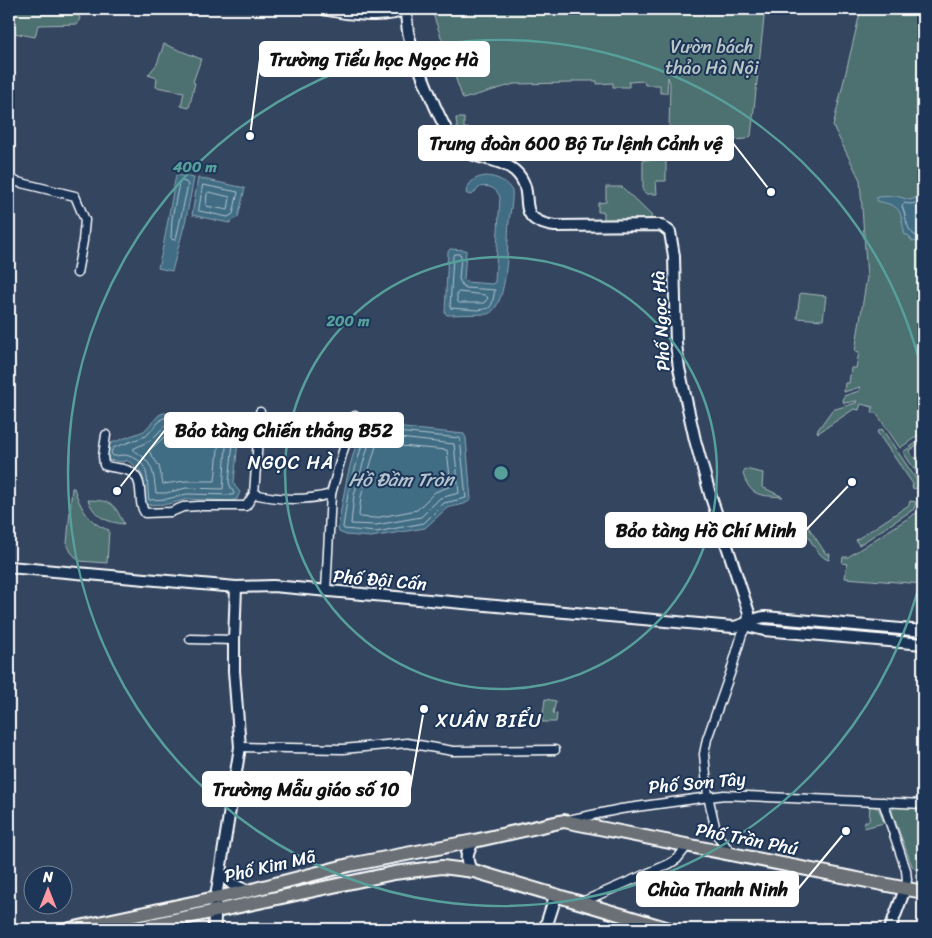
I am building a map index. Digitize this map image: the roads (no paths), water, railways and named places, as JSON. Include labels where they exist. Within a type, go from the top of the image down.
[{"type":"main road","points":[[325,9],[377,14],[388,14],[405,9]]},
{"type":"main road","name":"Phố Sơn Tây","points":[[476,840],[564,821]]},
{"type":"main road","name":"Phố Trần Phú","points":[[564,821],[923,892]]},
{"type":"main road","points":[[471,870],[466,854],[468,848],[476,840]]},
{"type":"main road","name":"Phố Kim Mã","points":[[70,929],[216,896],[248,891],[349,866],[476,840]]},
{"type":"main road","points":[[424,850],[426,868]]},
{"type":"main road","name":"Phố Kim Mã","points":[[132,929],[394,872],[442,867],[471,870],[669,929]]},
{"type":"main road","points":[[545,929],[556,895]]},
{"type":"main road","points":[[214,929],[216,896]]},
{"type":"street","name":"Phố Ngọc Hà","points":[[405,9],[411,42],[448,134],[455,144],[463,150],[514,170],[524,184],[529,213],[532,218],[541,224],[555,226],[661,225],[670,232],[674,256],[676,344],[679,368],[695,440],[710,494],[749,613],[748,624]]},
{"type":"street","points":[[9,180],[75,196],[84,220],[83,242],[77,273]]},
{"type":"street","points":[[106,435],[103,456],[104,464],[131,472],[138,478],[141,504],[146,513],[171,512],[183,507],[246,506],[254,494],[260,412]]},
{"type":"street","points":[[326,592],[331,494],[343,451],[356,416]]},
{"type":"street","points":[[254,494],[276,499],[320,497],[331,494]]},
{"type":"street","name":"Phố Đội Cấn","points":[[9,567],[236,587],[273,586],[733,628],[748,624]]},
{"type":"street","points":[[216,896],[240,747],[234,640],[236,587]]},
{"type":"street","points":[[731,853],[717,835],[708,796],[704,765],[705,747],[732,671],[742,634],[748,624],[754,618],[765,617],[923,631]]},
{"type":"street","points":[[748,624],[752,628],[759,629],[923,644]]},
{"type":"street","points":[[861,639],[862,625]]},
{"type":"street","points":[[190,639],[234,640]]},
{"type":"street","points":[[240,747],[343,749],[407,743],[453,751],[555,750]]},
{"type":"street","name":"Phố Sơn Tây","points":[[564,821],[594,813],[708,796],[748,795],[923,804]]},
{"type":"street","points":[[883,802],[906,870],[907,880],[890,929]]},
{"type":"street","points":[[702,848],[717,835]]},
{"type":"street","points":[[580,903],[669,864],[677,859],[688,845]]},
{"type":"street","points":[[221,874],[232,884],[248,891]]},
{"type":"water","points":[[176,175],[194,178],[186,219],[172,271],[158,268]]},
{"type":"water","points":[[486,176],[501,180],[512,191],[506,273],[500,299],[495,308],[488,314],[447,315],[445,313],[448,252],[450,249],[466,250],[464,280],[466,282],[492,284],[495,282],[500,197],[494,189],[486,186],[480,187],[472,195],[466,192],[473,180]]},
{"type":"water","points":[[198,178],[245,188],[238,217],[229,223],[192,215]]},
{"type":"water","points":[[923,191],[923,243],[912,241],[908,235],[905,235],[899,211],[892,205],[877,201],[877,197],[896,196],[910,200],[918,197],[918,194]]},
{"type":"water","points":[[163,413],[230,420],[238,426],[234,482],[240,492],[237,499],[232,501],[188,499],[168,504],[146,505],[144,502],[143,477],[136,466],[126,460],[125,462],[106,459],[109,444],[144,431]]},
{"type":"water","name":"Hồ Đầm Tròn","points":[[374,425],[464,434],[466,438],[471,500],[464,504],[447,508],[425,528],[371,537],[346,535],[339,532],[338,528],[352,458],[362,433],[367,427]]},
{"type":"place","name":"Trường Tiểu học Ngọc Hà","points":[[250,136]]},
{"type":"place","name":"Trung đoàn 600 Bộ Tư lệnh Cảnh vệ","points":[[771,192]]},
{"type":"place","name":"Bảo tàng Hồ Chí Minh","points":[[852,482]]},
{"type":"place","name":"Bảo tàng Chiến thắng B52","points":[[117,491]]},
{"type":"place","name":"Trường Mẫu giáo số 10","points":[[424,709]]},
{"type":"place","name":"Chùa Thanh Ninh","points":[[846,831]]},
{"type":"district","name":"NGỌC HÀ","points":[[291,462]]},
{"type":"district","name":"XUÂN BIỂU","points":[[489,720]]},
{"type":"park label","name":"Vườn bách thảo Hà Nội","points":[[712,57]]}]
